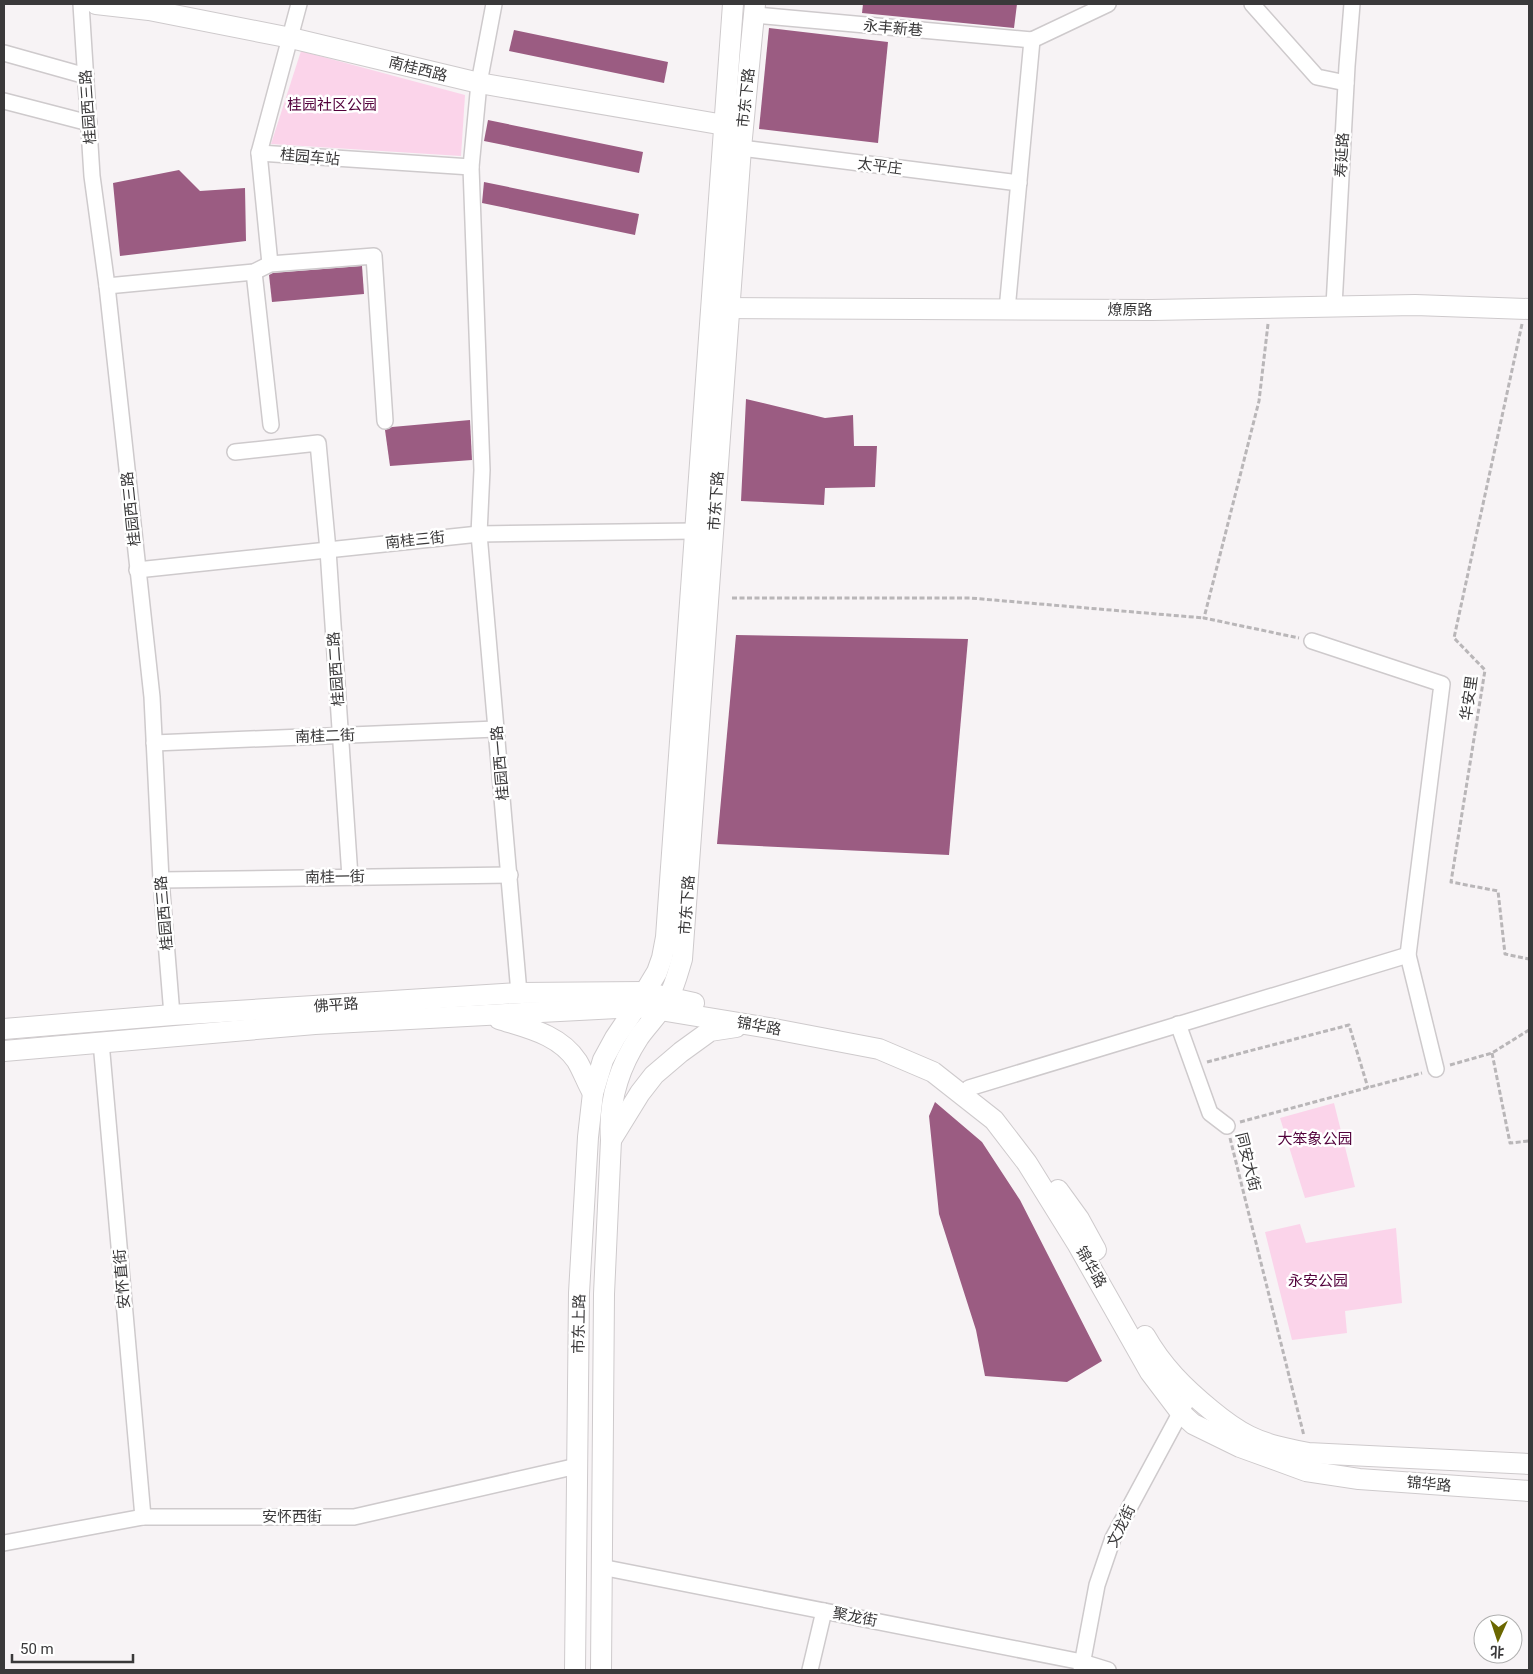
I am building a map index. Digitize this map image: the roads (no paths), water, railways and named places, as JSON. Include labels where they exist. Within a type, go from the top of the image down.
[{"type":"main road","name":"南桂西路","points":[[96,4],[149,10],[291,38],[479,83],[733,127]]},
{"type":"main road","name":"市东下路","points":[[664,1003],[682,960],[685,940],[720,308],[733,127],[733,4]]},
{"type":"main road","name":"市东下路","points":[[640,1000],[657,972],[666,936],[694,531],[741,148],[733,127],[755,10]]},
{"type":"main road","name":"燎原路","points":[[720,308],[1152,310],[1415,305],[1527,309]]},
{"type":"main road","name":"佛平路","points":[[4,1029],[172,1015],[519,993],[664,1003]]},
{"type":"main road","name":"佛平路","points":[[4,1051],[315,1024],[487,1015],[640,1000]]},
{"type":"main road","name":"市东上路","points":[[575,1670],[579,1293],[588,1137],[593,1093],[603,1060],[640,1000]]},
{"type":"main road","name":"锦华路","points":[[664,1003],[749,1025],[878,1049],[933,1072],[994,1120],[1027,1163],[1078,1245],[1150,1372],[1181,1413],[1194,1424],[1240,1447],[1306,1471],[1360,1479],[1529,1491]]},
{"type":"main road","name":"锦华路","points":[[664,1003],[695,1004],[818,1024],[879,1037],[930,1059],[1006,1115],[1079,1219],[1154,1352],[1173,1376],[1191,1393],[1232,1427],[1250,1437],[1278,1447],[1308,1453],[1529,1464]]},
{"type":"main road","name":"市东上路","points":[[601,1670],[604,1294],[611,1140],[610,1121],[614,1090],[639,1038],[664,1003]]},
{"type":"main road","points":[[487,1015],[551,1036],[565,1046],[577,1061],[593,1093]]},
{"type":"main road","points":[[611,1140],[635,1101],[654,1075],[681,1052],[710,1031],[749,1025]]},
{"type":"street","name":"桂园西三路","points":[[81,4],[92,176],[107,286],[152,697],[161,880],[172,1015]]},
{"type":"street","points":[[270,264],[260,153],[299,4]]},
{"type":"street","name":"桂园西一路","points":[[494,4],[479,83],[471,167],[482,470],[478,534],[510,875],[519,993]]},
{"type":"street","points":[[1007,310],[1032,40],[1108,4]]},
{"type":"street","points":[[1252,4],[1317,77],[1346,82]]},
{"type":"street","name":"寿延路","points":[[1334,306],[1352,4]]},
{"type":"street","name":"永丰新巷","points":[[755,10],[1032,40]]},
{"type":"street","points":[[4,53],[86,76]]},
{"type":"street","points":[[4,101],[89,123]]},
{"type":"street","name":"太平庄","points":[[741,148],[1019,183]]},
{"type":"street","name":"桂园车站","points":[[260,153],[471,167]]},
{"type":"street","points":[[107,286],[254,272],[270,264],[374,256],[385,421]]},
{"type":"street","points":[[254,272],[271,425]]},
{"type":"street","name":"桂园西二路","points":[[235,452],[318,443],[328,550],[350,877]]},
{"type":"street","name":"南桂三街","points":[[138,570],[478,534],[694,531]]},
{"type":"street","points":[[1312,641],[1442,684],[1408,956],[1436,1070]]},
{"type":"street","name":"南桂二街","points":[[154,743],[496,729]]},
{"type":"street","name":"南桂一街","points":[[161,880],[510,875]]},
{"type":"street","points":[[969,1088],[1408,956]]},
{"type":"street","points":[[1178,1024],[1210,1113],[1227,1126]]},
{"type":"street","name":"安怀直街","points":[[101,1042],[143,1517]]},
{"type":"street","name":"文龙街","points":[[1082,1666],[1097,1585],[1113,1538],[1191,1393]]},
{"type":"street","name":"安怀西街","points":[[4,1543],[143,1517],[354,1517],[577,1466]]},
{"type":"street","name":"聚龙街","points":[[601,1567],[1108,1670]]},
{"type":"street","points":[[810,1670],[824,1611]]},
{"type":"park label","name":"桂园社区公园","points":[[332,105]]},
{"type":"park label","name":"大笨象公园","points":[[1315,1139]]},
{"type":"park label","name":"永安公园","points":[[1318,1281]]}]
